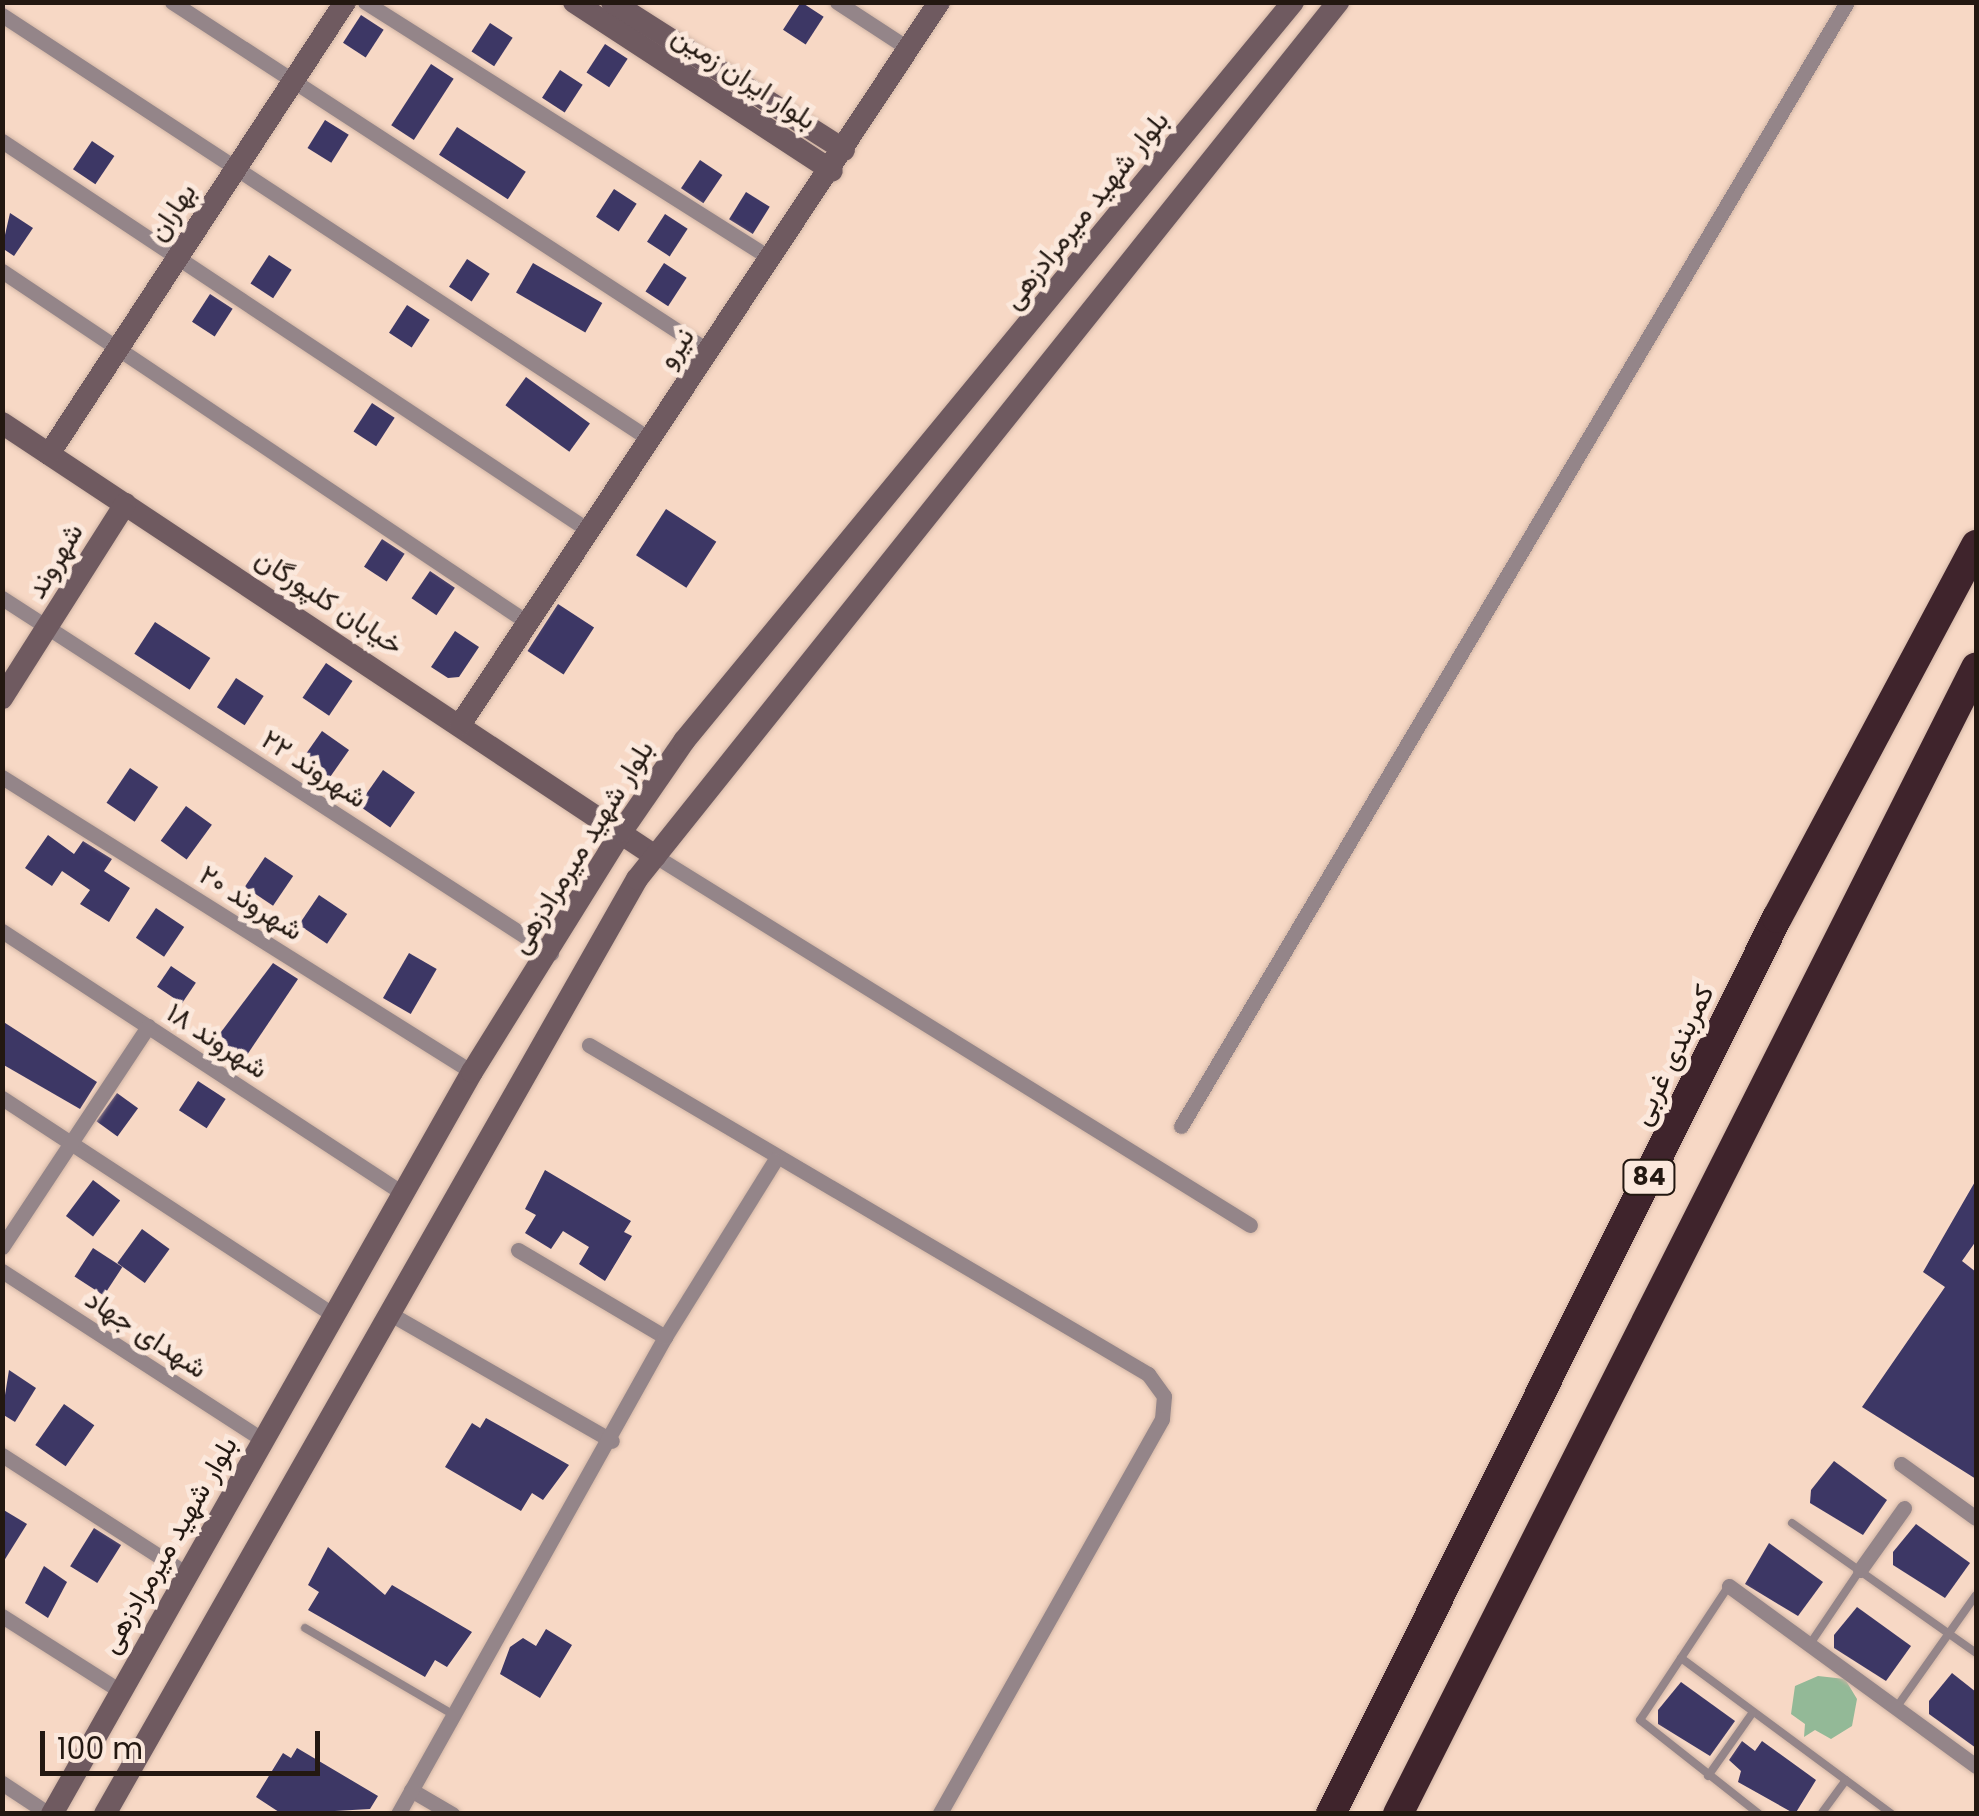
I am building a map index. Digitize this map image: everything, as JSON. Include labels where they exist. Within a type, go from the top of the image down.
[{"type":"highway","name":"کمربندی غربی","points":[[1332,1814],[1777,918],[1976,545]]},
{"type":"highway","name":"84","points":[[1398,1814],[1976,668]]},
{"type":"main road","name":"بهاران","points":[[49,454],[345,2]]},
{"type":"main road","name":"بلوار ایران زمین","points":[[574,2],[838,160]]},
{"type":"main road","name":"بلوار ایران زمین","points":[[612,2],[838,160]]},
{"type":"main road","name":"نیرو","points":[[460,726],[939,2]]},
{"type":"main road","name":"بلوار شهید میرمرادزهی","points":[[50,1814],[472,1072],[552,952],[622,831],[684,741],[1293,2]]},
{"type":"main road","points":[[105,1814],[387,1312],[655,856],[1338,2]]},
{"type":"main road","name":"خیابان کلپورگان","points":[[2,424],[655,856]]},
{"type":"main road","name":"شهروند","points":[[2,698],[50,628],[125,504]]},
{"type":"street","points":[[172,2],[710,352]]},
{"type":"street","points":[[365,2],[771,259]]},
{"type":"street","points":[[837,2],[908,49]]},
{"type":"street","points":[[1181,1126],[1847,2]]},
{"type":"street","points":[[2,15],[651,440]]},
{"type":"street","points":[[2,141],[588,530]]},
{"type":"street","points":[[2,272],[526,622]]},
{"type":"street","name":"شهروند ۲۲","points":[[2,598],[552,952]]},
{"type":"street","name":"شهروند ۲۰","points":[[2,776],[472,1072]]},
{"type":"street","points":[[655,856],[1250,1225]]},
{"type":"street","name":"شهروند ۱۸","points":[[2,931],[403,1193]]},
{"type":"street","points":[[2,1247],[148,1026]]},
{"type":"street","points":[[589,1045],[775,1160],[1148,1374],[1164,1396],[1162,1419],[939,1814]]},
{"type":"street","points":[[2,1098],[334,1315]]},
{"type":"street","points":[[398,1814],[612,1441],[665,1337],[775,1160]]},
{"type":"street","points":[[518,1250],[665,1337]]},
{"type":"street","name":"شهدای جهاد","points":[[2,1270],[263,1440]]},
{"type":"street","points":[[387,1312],[612,1441]]},
{"type":"street","points":[[2,1455],[187,1574]]},
{"type":"street","points":[[1901,1464],[1976,1518]]},
{"type":"street","points":[[1860,1570],[1904,1508]]},
{"type":"street","points":[[1728,1586],[1976,1766]]},
{"type":"street","points":[[2,1616],[120,1691]]},
{"type":"street","points":[[2,1783],[50,1814]]},
{"type":"street","points":[[412,1790],[452,1814]]},
{"type":"lane","points":[[1792,1522],[1976,1653]]},
{"type":"lane","points":[[1810,1644],[1860,1570]]},
{"type":"lane","points":[[1728,1586],[1640,1720],[1759,1814]]},
{"type":"lane","points":[[1896,1708],[1976,1595]]},
{"type":"lane","points":[[305,1628],[456,1716]]},
{"type":"lane","points":[[1681,1658],[1892,1814]]},
{"type":"lane","points":[[1708,1776],[1753,1712]]},
{"type":"lane","points":[[1821,1814],[1846,1780]]},
{"type":"green space","points":[[1818,1676],[1845,1679],[1857,1699],[1852,1726],[1831,1739],[1815,1730],[1804,1737],[1805,1724],[1791,1714],[1795,1686]]},
{"type":"building","points":[[801,2],[824,17],[806,44],[783,30]]},
{"type":"building","points":[[361,15],[384,30],[366,57],[343,43]]},
{"type":"building","points":[[490,23],[513,38],[494,66],[471,52]]},
{"type":"building","points":[[605,44],[628,59],[609,87],[586,73]]},
{"type":"building","points":[[431,64],[454,79],[414,140],[391,125]]},
{"type":"building","points":[[560,70],[583,85],[565,112],[542,98]]},
{"type":"building","points":[[325,120],[349,135],[331,163],[308,148]]},
{"type":"building","points":[[457,127],[526,172],[508,199],[439,155]]},
{"type":"building","points":[[92,141],[114,156],[95,184],[73,169]]},
{"type":"building","points":[[700,160],[722,175],[703,203],[681,188]]},
{"type":"building","points":[[614,189],[637,204],[619,231],[596,217]]},
{"type":"building","points":[[746,192],[770,207],[753,234],[729,219]]},
{"type":"building","points":[[10,213],[33,228],[14,256],[2,248]]},
{"type":"building","points":[[665,214],[688,229],[670,256],[647,242]]},
{"type":"building","points":[[269,255],[292,270],[273,298],[250,284]]},
{"type":"building","points":[[467,259],[490,274],[472,301],[449,287]]},
{"type":"building","points":[[533,263],[602,303],[585,332],[516,292]]},
{"type":"building","points":[[664,263],[687,278],[668,306],[645,292]]},
{"type":"building","points":[[210,294],[233,309],[215,336],[192,322]]},
{"type":"building","points":[[407,305],[430,320],[412,347],[389,333]]},
{"type":"building","points":[[526,377],[590,423],[569,452],[505,405]]},
{"type":"building","points":[[372,403],[395,418],[376,446],[353,432]]},
{"type":"building","points":[[666,509],[716,542],[686,588],[636,555]]},
{"type":"building","points":[[382,539],[405,554],[387,581],[364,567]]},
{"type":"building","points":[[430,571],[455,588],[436,615],[412,598]]},
{"type":"building","points":[[558,604],[594,627],[564,674],[528,651]]},
{"type":"building","points":[[155,622],[210,658],[190,690],[134,654]]},
{"type":"building","points":[[455,631],[479,647],[459,677],[448,678],[431,667]]},
{"type":"building","points":[[326,663],[353,681],[329,716],[303,698]]},
{"type":"building","points":[[236,678],[264,696],[245,725],[217,707]]},
{"type":"building","points":[[322,731],[349,750],[326,783],[299,764]]},
{"type":"building","points":[[130,768],[158,787],[135,822],[107,803]]},
{"type":"building","points":[[383,770],[415,792],[390,828],[358,805]]},
{"type":"building","points":[[186,806],[212,825],[187,860],[161,841]]},
{"type":"building","points":[[48,835],[74,854],[83,841],[112,859],[104,871],[130,888],[109,922],[80,904],[90,890],[62,871],[52,886],[25,868]]},
{"type":"building","points":[[265,857],[293,876],[273,906],[245,887]]},
{"type":"building","points":[[319,895],[347,914],[327,944],[299,925]]},
{"type":"building","points":[[156,908],[184,927],[164,957],[136,938]]},
{"type":"building","points":[[409,953],[437,969],[411,1014],[383,998]]},
{"type":"building","points":[[273,963],[298,979],[243,1061],[215,1040]]},
{"type":"building","points":[[171,966],[196,983],[182,1004],[157,987]]},
{"type":"building","points":[[2,1021],[97,1082],[80,1109],[2,1064]]},
{"type":"building","points":[[198,1081],[226,1099],[207,1128],[179,1110]]},
{"type":"building","points":[[117,1093],[138,1108],[117,1137],[96,1121]]},
{"type":"building","points":[[545,1170],[631,1221],[624,1232],[632,1236],[605,1281],[579,1264],[589,1247],[563,1231],[551,1249],[525,1233],[536,1215],[525,1209]]},
{"type":"building","points":[[93,1180],[120,1200],[93,1236],[66,1216]]},
{"type":"building","points":[[1976,1180],[1976,1241],[1962,1261],[1976,1272],[1976,1479],[1862,1407],[1945,1287],[1923,1272]]},
{"type":"building","points":[[142,1229],[170,1249],[145,1283],[117,1263]]},
{"type":"building","points":[[93,1248],[122,1267],[104,1296],[74,1277]]},
{"type":"building","points":[[9,1370],[36,1388],[15,1422],[2,1414]]},
{"type":"building","points":[[64,1404],[94,1425],[66,1466],[35,1445]]},
{"type":"building","points":[[486,1418],[569,1465],[543,1500],[532,1493],[521,1511],[445,1467],[472,1423],[480,1428]]},
{"type":"building","points":[[1834,1461],[1887,1500],[1863,1535],[1810,1503],[1811,1490]]},
{"type":"building","points":[[2,1509],[27,1524],[2,1564]]},
{"type":"building","points":[[1916,1524],[1970,1563],[1945,1598],[1893,1565],[1893,1552]]},
{"type":"building","points":[[94,1528],[121,1545],[97,1583],[70,1566]]},
{"type":"building","points":[[1769,1543],[1823,1582],[1798,1616],[1745,1584]]},
{"type":"building","points":[[328,1547],[385,1595],[392,1585],[472,1632],[447,1667],[435,1660],[425,1677],[308,1610],[319,1592],[308,1585]]},
{"type":"building","points":[[44,1566],[67,1582],[48,1618],[25,1603]]},
{"type":"building","points":[[1857,1607],[1911,1646],[1886,1681],[1834,1648],[1834,1635]]},
{"type":"building","points":[[546,1629],[572,1645],[540,1698],[500,1674],[510,1647],[523,1638],[536,1646]]},
{"type":"building","points":[[1952,1673],[1976,1692],[1976,1748],[1929,1714],[1929,1701]]},
{"type":"building","points":[[1681,1682],[1735,1721],[1710,1756],[1658,1724],[1658,1710]]},
{"type":"building","points":[[1742,1741],[1755,1751],[1762,1741],[1816,1780],[1795,1814],[1738,1782],[1741,1771],[1729,1760]]},
{"type":"building","points":[[297,1748],[378,1796],[370,1809],[282,1814],[256,1797],[283,1753],[291,1758]]}]
